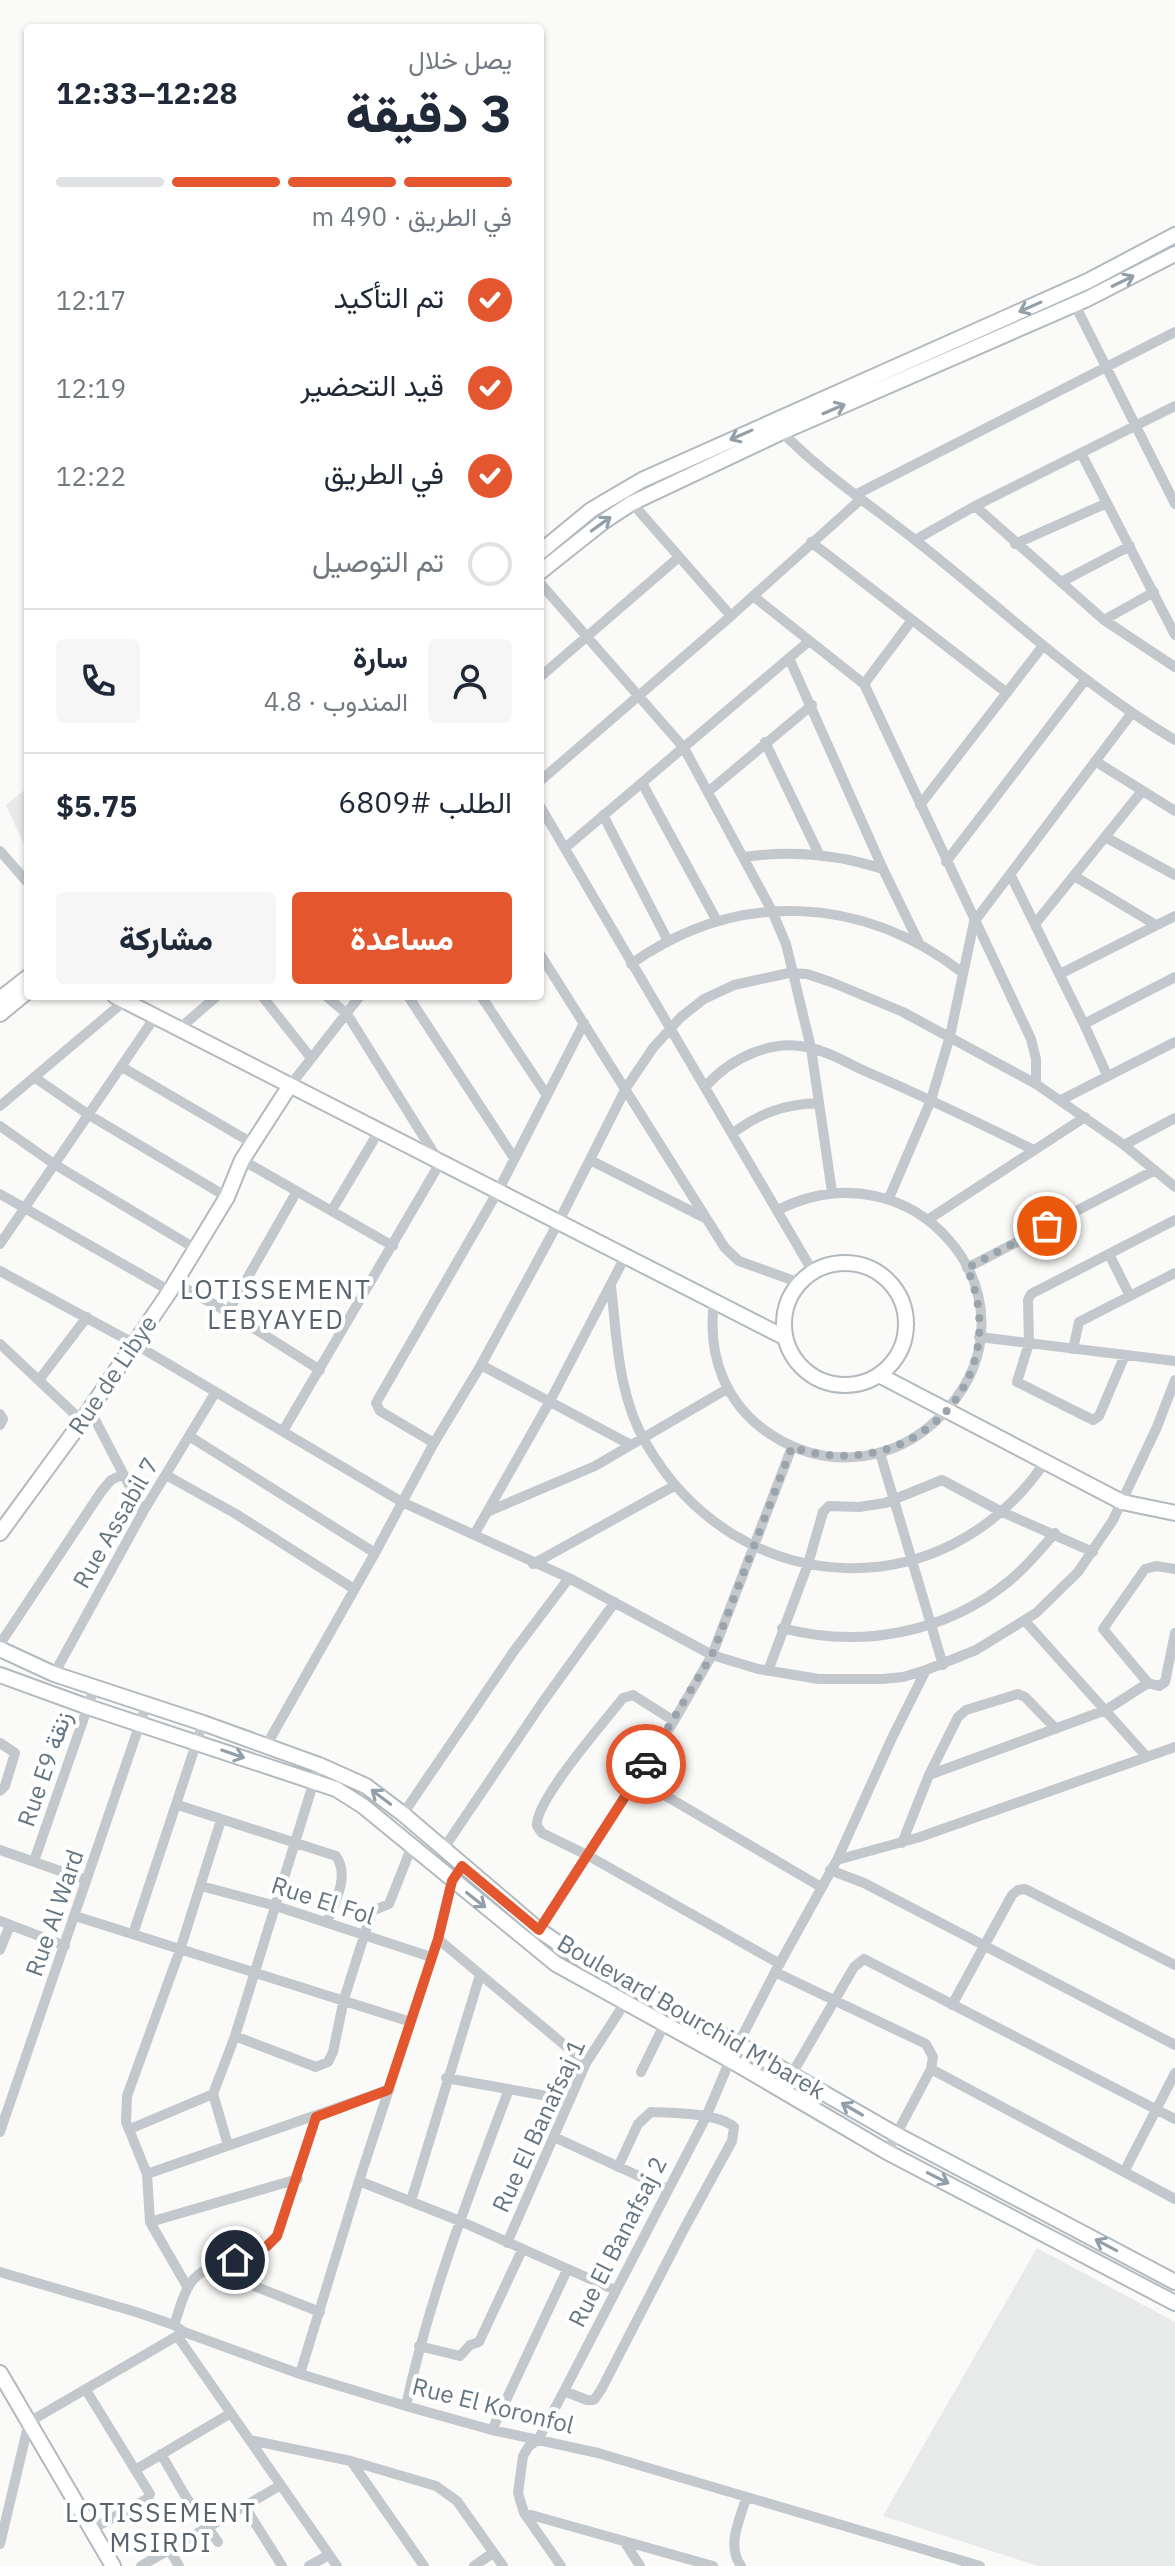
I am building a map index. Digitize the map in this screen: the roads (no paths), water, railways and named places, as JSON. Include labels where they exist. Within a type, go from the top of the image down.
[{"type":"main road","points":[[544,569],[632,503],[777,426],[1088,281],[1175,235]]},
{"type":"main road","points":[[544,549],[591,510],[624,489],[1075,305],[1175,254]]},
{"type":"main road","points":[[0,999],[24,980]]},
{"type":"main road","points":[[0,1014],[24,994]]},
{"type":"main road","points":[[127,1000],[289,1087],[784,1337]]},
{"type":"main road","name":"Rue de Libye","points":[[0,1533],[173,1287],[227,1197],[242,1160],[289,1087]]},
{"type":"main road","points":[[833,1264],[861,1265],[886,1278],[899,1294],[907,1321],[904,1342],[894,1361],[879,1375],[850,1385],[819,1380],[799,1365],[784,1337],[787,1305],[800,1283],[813,1272],[833,1264]]},
{"type":"main road","points":[[879,1375],[1122,1502],[1175,1513]]},
{"type":"main road","name":"Boulevard Bourchid M'barek","points":[[0,1647],[54,1674],[203,1723],[319,1765],[366,1786],[539,1930],[584,1961],[636,1987],[897,2135],[1175,2282]]},
{"type":"main road","name":"Boulevard Bourchid M'barek","points":[[0,1675],[336,1789],[363,1806],[556,1964],[730,2060],[887,2152],[1175,2303]]},
{"type":"main road","points":[[1000,2211],[1008,2194]]},
{"type":"main road","points":[[0,2373],[113,2566]]},
{"type":"street","points":[[1075,305],[1175,504]]},
{"type":"street","points":[[544,778],[731,616],[858,498],[1175,332]]},
{"type":"street","points":[[915,540],[975,506],[1175,406]]},
{"type":"street","points":[[777,426],[858,498],[915,540],[1042,647],[1131,714],[1175,740]]},
{"type":"street","points":[[1081,453],[1175,635]]},
{"type":"street","points":[[632,503],[731,616]]},
{"type":"street","points":[[1015,544],[1107,503]]},
{"type":"street","points":[[975,506],[1104,620],[1175,667]]},
{"type":"street","points":[[811,542],[1007,693]]},
{"type":"street","points":[[1061,582],[1130,546]]},
{"type":"street","points":[[544,674],[679,557]]},
{"type":"street","points":[[544,587],[684,748],[772,911],[786,944],[811,1048],[832,1192]]},
{"type":"street","points":[[1104,620],[1154,592]]},
{"type":"street","points":[[753,596],[864,684],[1031,1039],[1036,1059],[1036,1084]]},
{"type":"street","points":[[864,684],[912,620]]},
{"type":"street","points":[[565,848],[808,642]]},
{"type":"street","points":[[920,805],[1042,647]]},
{"type":"street","points":[[789,658],[919,943]]},
{"type":"street","points":[[946,862],[1086,679]]},
{"type":"street","points":[[709,791],[812,705]]},
{"type":"street","points":[[889,1198],[931,1100],[950,1036],[974,922],[1131,714]]},
{"type":"street","points":[[765,742],[819,854]]},
{"type":"street","points":[[1095,761],[1175,811]]},
{"type":"street","points":[[642,783],[717,921]]},
{"type":"street","points":[[1035,924],[1076,877],[1142,791]]},
{"type":"street","points":[[544,813],[813,1272]]},
{"type":"street","points":[[603,815],[668,941]]},
{"type":"street","points":[[1107,838],[1175,875]]},
{"type":"street","points":[[0,851],[24,878]]},
{"type":"street","points":[[744,857],[781,853],[819,854],[883,869]]},
{"type":"street","points":[[1010,874],[1107,1075]]},
{"type":"street","points":[[1076,877],[1156,925]]},
{"type":"street","points":[[631,964],[668,941],[717,921],[772,911],[841,915],[874,924],[919,943],[963,973]]},
{"type":"street","points":[[1060,974],[1175,916]]},
{"type":"street","points":[[544,960],[725,1248],[739,1261],[800,1283]]},
{"type":"street","points":[[266,1746],[434,1443],[481,1365],[626,1088],[653,1048],[697,1004],[723,989],[761,977],[792,973],[815,976],[950,1036],[1036,1084],[1124,1145],[1175,1187]]},
{"type":"street","points":[[1084,1024],[1175,977]]},
{"type":"street","points":[[0,1106],[122,1000]]},
{"type":"street","points":[[179,1029],[212,1000]]},
{"type":"street","points":[[265,1000],[311,1058]]},
{"type":"street","points":[[283,1431],[440,1163],[347,1014],[331,1000]]},
{"type":"street","points":[[289,1087],[357,1000]]},
{"type":"street","points":[[411,1000],[514,1158]]},
{"type":"street","points":[[484,1000],[546,1094]]},
{"type":"street","points":[[0,1244],[155,1017]]},
{"type":"street","points":[[434,1443],[380,1411],[376,1403],[498,1191],[584,1023]]},
{"type":"street","points":[[1061,1100],[1175,1042]]},
{"type":"street","points":[[706,1086],[726,1067],[754,1052],[777,1047],[811,1048],[931,1100],[1034,1150]]},
{"type":"street","points":[[122,1067],[252,1143]]},
{"type":"street","points":[[34,1077],[89,1115],[227,1197]]},
{"type":"street","points":[[733,1133],[773,1109],[819,1103]]},
{"type":"street","points":[[929,1219],[1085,1117]]},
{"type":"street","points":[[1124,1145],[1175,1118]]},
{"type":"street","points":[[0,1126],[54,1164],[196,1249]]},
{"type":"street","points":[[332,1210],[379,1131]]},
{"type":"street","points":[[242,1160],[393,1246]]},
{"type":"street","points":[[590,1160],[703,1217]]},
{"type":"street","points":[[967,1268],[1155,1170]]},
{"type":"street","points":[[228,1312],[297,1191]]},
{"type":"street","points":[[714,1303],[713,1346],[727,1389],[749,1419],[792,1447],[817,1455],[842,1458],[880,1453],[913,1439],[947,1409],[968,1380],[979,1337],[979,1307],[967,1268],[955,1247],[929,1219],[889,1198],[861,1192],[832,1192],[804,1198],[778,1210]]},
{"type":"street","points":[[0,1194],[173,1287],[228,1312],[320,1370]]},
{"type":"street","points":[[1125,1355],[1099,1416],[1090,1420],[1018,1383],[1029,1343],[1028,1300],[1031,1294],[1175,1220]]},
{"type":"street","points":[[1109,1254],[1130,1296]]},
{"type":"street","points":[[474,1535],[550,1401],[625,1257]]},
{"type":"street","points":[[0,1271],[133,1343],[402,1502],[569,1578],[712,1655],[768,1671],[819,1679],[854,1681],[903,1677],[943,1665],[976,1650],[1025,1621],[1071,1581],[1093,1552],[1122,1502],[1175,1380]]},
{"type":"street","points":[[1073,1349],[1079,1322],[1175,1273]]},
{"type":"street","points":[[611,1286],[625,1394],[642,1437],[674,1486],[711,1521],[755,1548],[808,1564],[849,1569],[913,1561],[957,1543],[1002,1512],[1021,1494],[1045,1462]]},
{"type":"street","points":[[39,1380],[87,1317]]},
{"type":"street","points":[[979,1337],[1175,1361]]},
{"type":"street","points":[[0,1344],[39,1380],[85,1414],[143,1512]]},
{"type":"street","points":[[481,1365],[631,1445]]},
{"type":"street","points":[[487,1512],[580,1474],[727,1389]]},
{"type":"street","name":"Rue Assabil 7","points":[[54,1674],[143,1512],[215,1393]]},
{"type":"street","points":[[0,1414],[3,1419],[0,1425]]},
{"type":"street","points":[[189,1436],[375,1553]]},
{"type":"street","points":[[530,1944],[674,1721],[712,1655],[792,1447]]},
{"type":"street","points":[[880,1453],[943,1665]]},
{"type":"street","points":[[0,1647],[106,1485],[122,1475]]},
{"type":"street","points":[[166,1475],[236,1514],[354,1589]]},
{"type":"street","points":[[768,1671],[826,1508],[868,1506],[894,1500],[942,1480],[1002,1512],[1093,1552]]},
{"type":"street","points":[[533,1564],[674,1486]]},
{"type":"street","points":[[782,1628],[816,1635],[861,1637],[931,1626],[967,1609],[1002,1587],[1026,1566],[1055,1533]]},
{"type":"street","points":[[1175,1569],[1156,1566],[1145,1569],[1120,1608],[1103,1626],[1104,1633],[1148,1683],[1159,1686],[1165,1682],[1175,1633]]},
{"type":"street","points":[[403,1814],[514,1651],[569,1578]]},
{"type":"street","points":[[444,1848],[615,1602]]},
{"type":"street","points":[[1025,1621],[1147,1757]]},
{"type":"street","name":"Rue El Banafsaj 2","points":[[524,2513],[518,2493],[523,2456],[529,2446],[538,2440],[706,2117],[730,2060],[837,1860],[926,1670]]},
{"type":"street","points":[[929,1775],[1106,1710],[1148,1683]]},
{"type":"street","name":"Rue E9 زنقة","points":[[34,1861],[94,1689]]},
{"type":"street","points":[[902,1843],[929,1775],[955,1722],[966,1710],[1018,1694],[1025,1697],[1056,1729]]},
{"type":"street","points":[[674,1721],[633,1695],[626,1696],[577,1756],[539,1812],[536,1822],[542,1833],[587,1855],[777,1968],[926,2044],[933,2057],[931,2069],[887,2152]]},
{"type":"street","name":"Rue Al Ward","points":[[0,2132],[146,1706]]},
{"type":"street","points":[[133,1934],[203,1723]]},
{"type":"street","points":[[0,1743],[15,1753],[5,1786],[0,1791]]},
{"type":"street","points":[[837,1860],[902,1843],[1175,1747]]},
{"type":"street","points":[[228,2145],[213,2094],[235,2036],[319,1765]]},
{"type":"street","points":[[637,1779],[821,1887]]},
{"type":"street","points":[[178,1805],[330,1853],[340,1862],[340,1888],[327,1922]]},
{"type":"street","points":[[188,2288],[150,2222],[147,2174],[126,2122],[127,2096],[180,1950],[221,1820]]},
{"type":"street","points":[[235,2036],[311,2065],[321,2066],[328,2062],[372,1911],[385,1907],[391,1900],[412,1846]]},
{"type":"street","points":[[0,1850],[86,1880]]},
{"type":"street","points":[[300,2374],[438,1939],[452,1881],[462,1866]]},
{"type":"street","points":[[830,1870],[864,1883],[1175,2045]]},
{"type":"street","name":"Rue El Fol","points":[[201,1886],[276,1906],[431,1957]]},
{"type":"street","points":[[952,2005],[983,1945],[1018,1890],[1025,1889],[1175,1965]]},
{"type":"street","points":[[75,1916],[411,2022]]},
{"type":"street","points":[[0,1950],[5,1923],[65,1946]]},
{"type":"street","points":[[438,1939],[586,2063]]},
{"type":"street","points":[[782,2091],[854,1967],[864,1959],[1175,2119]]},
{"type":"street","points":[[411,2201],[446,2078],[480,1975]]},
{"type":"street","name":"Rue El Banafsaj 1","points":[[507,2243],[586,2063],[636,1987]]},
{"type":"street","points":[[641,2072],[664,2025]]},
{"type":"street","points":[[931,2069],[1175,2199]]},
{"type":"street","points":[[1124,2172],[1175,2073]]},
{"type":"street","points":[[446,2078],[570,2100]]},
{"type":"street","points":[[406,2406],[419,2346],[460,2221],[509,2089]]},
{"type":"street","points":[[147,2174],[388,2090]]},
{"type":"street","points":[[130,2129],[213,2094]]},
{"type":"street","points":[[564,2391],[594,2400],[601,2390],[732,2141],[732,2125],[706,2117],[651,2112],[638,2124],[618,2167]]},
{"type":"street","points":[[174,2325],[188,2288],[197,2276],[272,2243],[277,2236],[316,2117]]},
{"type":"street","points":[[554,2137],[667,2189]]},
{"type":"street","points":[[150,2222],[298,2179]]},
{"type":"street","points":[[359,2181],[460,2221],[615,2290]]},
{"type":"street","points":[[419,2346],[460,2356],[470,2345],[479,2342],[522,2250]]},
{"type":"street","points":[[211,2269],[320,2312]]},
{"type":"street","points":[[492,2430],[567,2270]]},
{"type":"street","name":"Rue El Koronfol","points":[[0,2272],[174,2325],[181,2335],[406,2406],[492,2430],[598,2453],[980,2566]]},
{"type":"street","points":[[0,2544],[29,2422],[181,2335],[337,2566]]},
{"type":"street","points":[[86,2390],[150,2494],[149,2498],[92,2529]]},
{"type":"street","points":[[135,2470],[231,2413]]},
{"type":"street","points":[[250,2440],[351,2461],[421,2481],[447,2493],[457,2501],[503,2566]]},
{"type":"street","points":[[161,2454],[218,2542]]},
{"type":"street","points":[[351,2461],[424,2566]]},
{"type":"street","points":[[141,2566],[281,2485]]},
{"type":"street","points":[[741,2566],[733,2544],[746,2498]]},
{"type":"street","points":[[245,2507],[282,2566]]},
{"type":"street","points":[[524,2513],[713,2566]]},
{"type":"street","points":[[524,2513],[561,2566]]},
{"type":"street","points":[[624,2541],[640,2566]]},
{"type":"street","points":[[170,2551],[179,2566]]},
{"type":"street","points":[[474,2566],[493,2553]]},
{"type":"street","points":[[309,2566],[329,2555]]},
{"type":"district","name":"LOTISSEMENT LEBYAYED","points":[[276,1305]]},
{"type":"district","name":"LOTISSEMENT MSIRDI","points":[[161,2528]]}]
